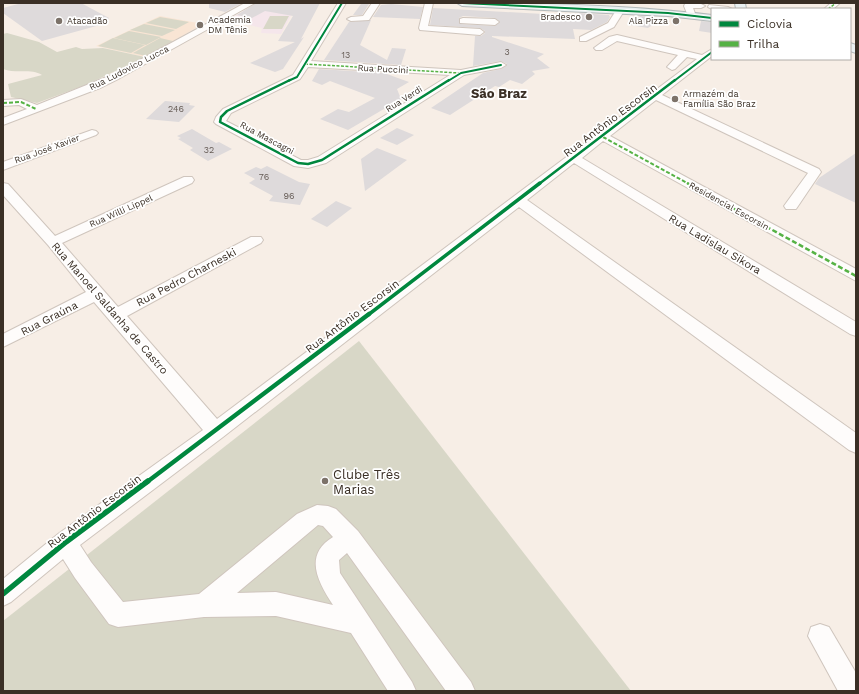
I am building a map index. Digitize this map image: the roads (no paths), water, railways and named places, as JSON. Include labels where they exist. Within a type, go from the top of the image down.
[{"type":"main road","points":[[462,3],[692,16],[711,11]]},
{"type":"street","name":"Rua Ludovico Lucca","points":[[3,122],[117,76],[250,3]]},
{"type":"street","points":[[305,64],[342,3]]},
{"type":"street","points":[[351,19],[366,18],[376,3]]},
{"type":"street","points":[[429,3],[429,19],[422,27],[425,29],[480,32]]},
{"type":"street","points":[[692,16],[688,6],[701,6]]},
{"type":"street","points":[[583,39],[610,25],[615,21],[620,11]]},
{"type":"street","points":[[456,21],[495,22]]},
{"type":"street","points":[[599,48],[612,39],[617,38],[685,53],[708,55]]},
{"type":"street","points":[[672,67],[685,53]]},
{"type":"street","name":"Rua Antônio Escorsin","points":[[3,594],[66,542],[216,431],[603,137],[708,55]]},
{"type":"street","name":"Rua Puccini","points":[[305,64],[461,73]]},
{"type":"street","name":"Rua Mascagni","points":[[305,64],[297,77],[227,111],[221,117],[220,122],[298,163],[308,164],[322,160]]},
{"type":"street","name":"Rua Verdi","points":[[322,160],[461,73],[501,65]]},
{"type":"street","points":[[656,96],[815,172],[791,206]]},
{"type":"street","points":[[3,102],[21,102],[36,109]]},
{"type":"street","name":"Rua José Xavier","points":[[3,166],[92,133]]},
{"type":"street","name":"Residencial Escorsin","points":[[603,137],[856,276]]},
{"type":"street","name":"Rua Ladislau Sikora","points":[[574,158],[856,330]]},
{"type":"street","name":"Rua Willi Lippel","points":[[53,242],[188,180]]},
{"type":"street","name":"Rua Manoel Saldanha de Castro","points":[[3,187],[53,242],[96,294],[116,315],[216,431]]},
{"type":"street","points":[[519,201],[856,444]]},
{"type":"street","name":"Rua Pedro Charneski","points":[[116,315],[256,240]]},
{"type":"street","name":"Rua Graúna","points":[[3,341],[96,294]]},
{"type":"street","points":[[204,605],[305,521],[317,515],[328,516],[350,539],[462,691]]},
{"type":"street","points":[[350,539],[330,552],[326,564],[328,578],[403,691]]},
{"type":"street","points":[[66,542],[83,570],[118,615],[204,605],[276,604],[357,622]]},
{"type":"street","points":[[820,636],[852,691]]},
{"type":"place","name":"Bradesco","points":[[589,17]]},
{"type":"place","name":"Atacadão","points":[[59,21]]},
{"type":"place","name":"Ala Pizza","points":[[676,21]]},
{"type":"place","name":"Academia DM Tênis","points":[[200,25]]},
{"type":"place","name":"Armazém da Família São Braz","points":[[675,99]]},
{"type":"place","name":"Clube Três Marias","points":[[325,481]]},
{"type":"district","name":"São Braz","points":[[499,93]]}]
